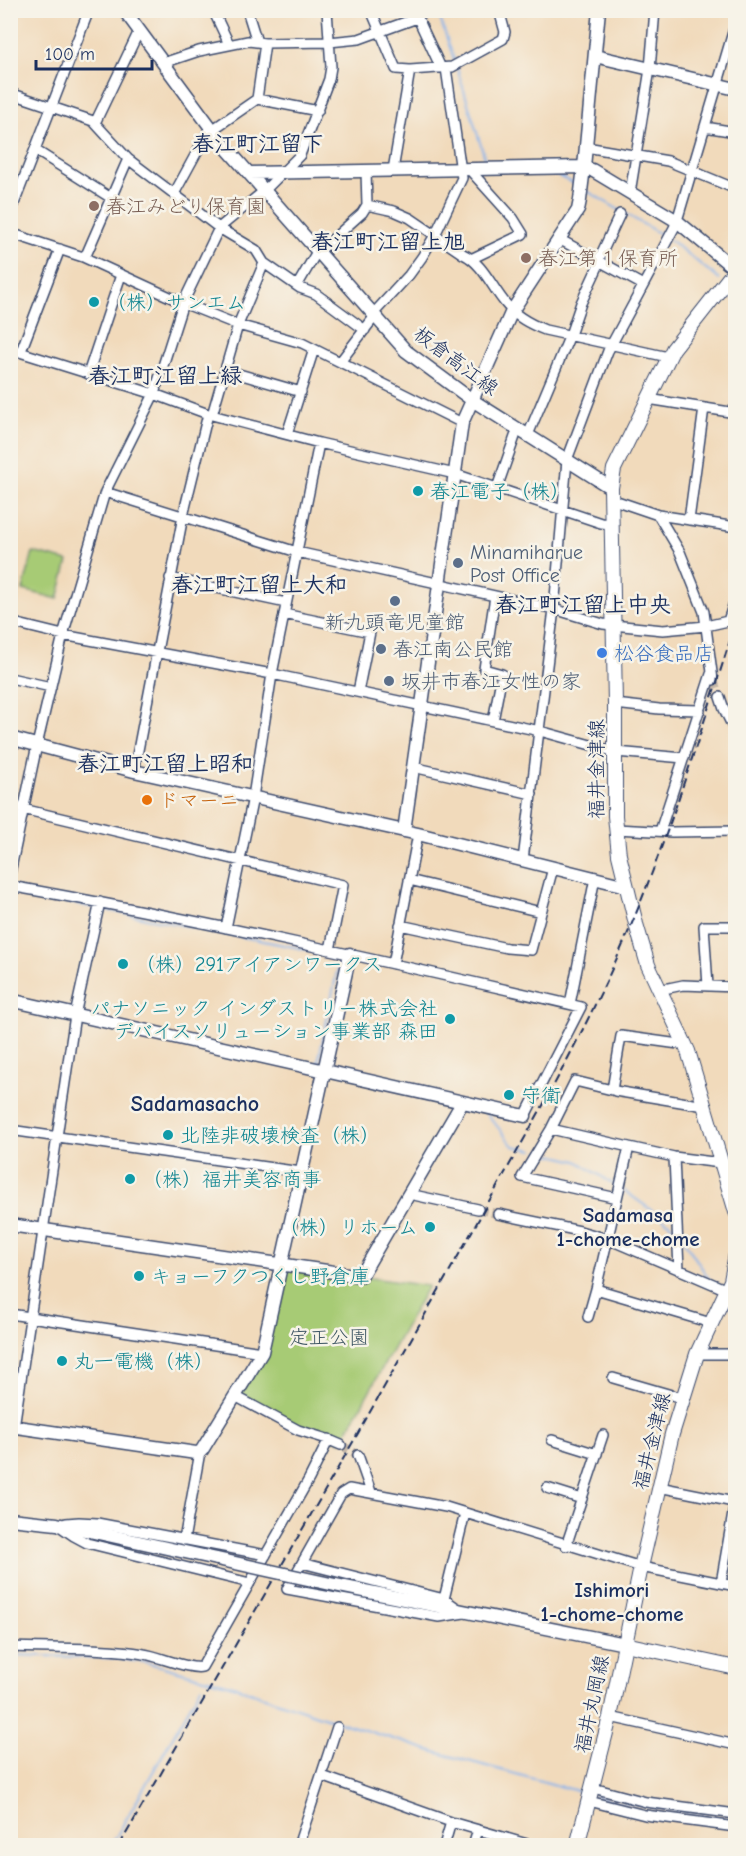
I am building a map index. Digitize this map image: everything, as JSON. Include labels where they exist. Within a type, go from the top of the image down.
[{"type":"main road","name":"福井金津線","points":[[735,269],[668,357],[614,469],[611,494],[616,829],[619,855],[643,950],[659,990],[686,1045],[705,1106],[729,1164],[735,1212]]},
{"type":"main road","name":"福井金津線","points":[[625,1644],[640,1567],[682,1398],[697,1354],[711,1323],[731,1292],[735,1254]]},
{"type":"main road","name":"福井丸岡線","points":[[577,1845],[610,1718],[625,1644],[735,1668]]},
{"type":"street","points":[[10,214],[89,10]]},
{"type":"street","name":"板倉高江線","points":[[124,10],[211,129],[406,351],[472,400],[567,460],[611,494]]},
{"type":"street","points":[[213,10],[229,44]]},
{"type":"street","points":[[247,10],[261,43],[257,99]]},
{"type":"street","points":[[10,873],[63,635],[105,492],[154,394],[183,303],[219,228],[264,191],[300,155],[318,111],[331,67],[327,10]]},
{"type":"street","points":[[371,10],[396,69],[410,70],[453,67],[503,39],[505,32],[499,10]]},
{"type":"street","points":[[444,10],[445,13],[453,10]]},
{"type":"street","points":[[404,831],[462,423],[512,311],[578,210],[599,10]]},
{"type":"street","points":[[630,193],[650,69],[655,10]]},
{"type":"street","points":[[163,63],[200,51],[248,41],[261,43],[329,42],[359,39],[380,32],[416,14],[444,68],[465,168],[435,235],[409,275],[374,315],[340,362]]},
{"type":"street","points":[[523,860],[554,609],[567,460],[612,344],[677,221],[735,22]]},
{"type":"street","points":[[95,123],[139,30]]},
{"type":"street","points":[[595,56],[735,89]]},
{"type":"street","points":[[393,170],[410,70]]},
{"type":"street","points":[[10,93],[95,123],[128,159],[219,228],[256,250],[264,263],[297,286],[316,294],[365,330]]},
{"type":"street","points":[[174,194],[211,129],[257,99],[318,111]]},
{"type":"street","points":[[705,127],[735,132]]},
{"type":"street","points":[[586,147],[668,161],[735,189]]},
{"type":"street","points":[[35,150],[111,198]]},
{"type":"street","points":[[83,257],[87,253],[128,159]]},
{"type":"street","points":[[250,173],[584,166],[677,221],[735,269]]},
{"type":"street","points":[[465,168],[513,218],[523,234],[473,258]]},
{"type":"street","points":[[297,286],[315,255],[362,213],[367,205],[366,171]]},
{"type":"street","points":[[367,205],[394,211],[410,218],[473,258],[512,311],[533,325],[668,357]]},
{"type":"street","points":[[497,488],[570,335],[581,303],[620,214]]},
{"type":"street","points":[[10,233],[83,257],[183,303],[238,325],[314,349],[462,423]]},
{"type":"street","points":[[560,239],[643,285]]},
{"type":"street","points":[[21,351],[60,249]]},
{"type":"street","points":[[134,771],[183,516],[210,415],[238,325],[264,263]]},
{"type":"street","points":[[88,374],[121,275]]},
{"type":"street","points":[[10,349],[154,394],[210,415],[454,474],[601,523],[612,524]]},
{"type":"street","points":[[287,434],[314,349]]},
{"type":"street","points":[[225,370],[301,392]]},
{"type":"street","points":[[648,399],[735,414]]},
{"type":"street","points":[[689,520],[704,408]]},
{"type":"street","points":[[226,928],[253,797],[272,674],[319,443]]},
{"type":"street","points":[[105,492],[297,552],[554,609],[613,626],[663,630],[706,626],[728,621],[735,597]]},
{"type":"street","points":[[611,494],[658,515],[735,527]]},
{"type":"street","points":[[658,515],[680,552],[704,612],[712,676],[660,831]]},
{"type":"street","points":[[170,579],[286,603]]},
{"type":"street","points":[[493,721],[502,674],[483,669],[495,596]]},
{"type":"street","points":[[284,614],[370,632],[357,692]]},
{"type":"street","points":[[10,622],[63,635],[272,674],[540,731],[616,752],[684,759]]},
{"type":"street","points":[[10,678],[51,687]]},
{"type":"street","points":[[720,697],[735,733]]},
{"type":"street","points":[[615,704],[659,709],[700,710]]},
{"type":"street","points":[[10,738],[134,771],[418,834],[626,886]]},
{"type":"street","points":[[413,767],[532,794]]},
{"type":"street","points":[[10,806],[343,885],[330,950]]},
{"type":"street","points":[[616,829],[735,831]]},
{"type":"street","points":[[393,964],[418,834]]},
{"type":"street","points":[[400,925],[507,948],[531,950],[553,868]]},
{"type":"street","points":[[570,1004],[595,878]]},
{"type":"street","points":[[409,880],[542,912]]},
{"type":"street","points":[[10,886],[100,902],[350,954],[581,1007],[525,1116],[10,1000]]},
{"type":"street","points":[[100,902],[75,1014],[31,1317],[12,1426],[200,1452]]},
{"type":"street","points":[[708,986],[704,926],[735,926]]},
{"type":"street","points":[[184,1540],[200,1452],[262,1352],[350,954]]},
{"type":"street","points":[[659,990],[683,985],[735,987]]},
{"type":"street","points":[[617,1198],[522,1177],[551,1129],[575,1081],[612,1090],[621,1036],[686,1045]]},
{"type":"street","points":[[615,1091],[705,1106]]},
{"type":"street","points":[[10,1225],[361,1276],[462,1103]]},
{"type":"street","points":[[551,1129],[674,1158],[729,1164]]},
{"type":"street","points":[[10,1130],[301,1172]]},
{"type":"street","points":[[588,1317],[629,1147]]},
{"type":"street","points":[[674,1158],[679,1270]]},
{"type":"street","points":[[409,1194],[478,1209]]},
{"type":"street","points":[[498,1214],[608,1239],[731,1292]]},
{"type":"street","points":[[596,1289],[711,1323]]},
{"type":"street","points":[[10,1314],[262,1352]]},
{"type":"street","points":[[697,1354],[735,1354]]},
{"type":"street","points":[[613,1378],[682,1398]]},
{"type":"street","points":[[235,1396],[299,1430],[341,1445]]},
{"type":"street","points":[[566,1546],[603,1435]]},
{"type":"street","points":[[10,1647],[114,1651],[143,1654],[197,1668],[202,1666],[309,1479],[329,1439]]},
{"type":"street","points":[[552,1440],[597,1454]]},
{"type":"street","points":[[358,1455],[371,1492]]},
{"type":"street","points":[[659,1487],[735,1499],[721,1583]]},
{"type":"street","points":[[547,1488],[582,1499]]},
{"type":"street","points":[[464,1613],[439,1617],[287,1589],[331,1510],[345,1490],[349,1489],[446,1507],[566,1546],[640,1567],[735,1586]]},
{"type":"street","points":[[444,1599],[465,1513]]},
{"type":"street","points":[[10,1519],[58,1525],[464,1613],[625,1644]]},
{"type":"street","points":[[58,1525],[78,1522],[97,1523],[266,1555]]},
{"type":"street","points":[[58,1525],[87,1543],[250,1583]]},
{"type":"street","points":[[302,1563],[444,1599],[464,1613]]},
{"type":"street","points":[[610,1718],[735,1745]]},
{"type":"street","points":[[298,1845],[337,1727]]},
{"type":"street","points":[[322,1776],[451,1822],[534,1845]]},
{"type":"street","points":[[591,1795],[735,1814]]},
{"type":"street","points":[[591,1795],[645,1815],[735,1827]]},
{"type":"street","points":[[444,1845],[451,1822]]},
{"type":"street","points":[[473,1845],[478,1830]]},
{"type":"green space","points":[[33,552],[68,561],[58,599],[23,590]]},
{"type":"green space","name":"定正公園","points":[[281,1265],[428,1286],[341,1442],[316,1429],[300,1427],[237,1393],[262,1352]]},
{"type":"waterway","points":[[437,10],[455,62]]},
{"type":"waterway","points":[[457,68],[487,165]]},
{"type":"waterway","points":[[552,173],[577,185]]},
{"type":"waterway","points":[[587,191],[665,237]]},
{"type":"waterway","points":[[670,240],[719,279]]},
{"type":"waterway","points":[[727,290],[736,301]]},
{"type":"waterway","points":[[22,893],[96,908]]},
{"type":"waterway","points":[[101,909],[319,952]]},
{"type":"waterway","points":[[321,1064],[318,1063],[340,957]]},
{"type":"waterway","points":[[329,1066],[347,1070]]},
{"type":"waterway","points":[[485,1111],[513,1146],[534,1150]]},
{"type":"waterway","points":[[539,1152],[577,1161],[618,1187]]},
{"type":"waterway","points":[[623,1190],[674,1227]]},
{"type":"waterway","points":[[681,1236],[709,1279]]},
{"type":"waterway","points":[[727,1303],[736,1312]]},
{"type":"waterway","points":[[10,1655],[111,1658],[145,1662],[227,1684],[435,1752],[585,1793]]},
{"type":"waterway","points":[[111,1846],[201,1687]]},
{"type":"waterway","points":[[594,1796],[617,1802],[736,1820]]},
{"type":"tunnel","points":[[713,680],[720,697]]},
{"type":"tunnel","points":[[478,1209],[498,1214]]},
{"type":"tunnel","points":[[341,1445],[358,1455]]},
{"type":"railway","points":[[119,1846],[357,1435],[579,1038],[614,965],[663,843],[736,622]]},
{"type":"place","name":"春江みどり保育園","points":[[94,206]]},
{"type":"place","name":"春江第１保育所","points":[[526,258]]},
{"type":"place","name":"（株）サンエム","points":[[94,302]]},
{"type":"place","name":"春江電子（株）","points":[[418,491]]},
{"type":"place","name":"Minamiharue Post Office","points":[[458,563]]},
{"type":"place","name":"新九頭竜児童館","points":[[395,601]]},
{"type":"place","name":"春江南公民館","points":[[381,649]]},
{"type":"place","name":"松谷食品店","points":[[602,653]]},
{"type":"place","name":"坂井市春江女性の家","points":[[389,681]]},
{"type":"place","name":"ドマーニ","points":[[147,800]]},
{"type":"place","name":"（株）291アイアンワークス","points":[[123,964]]},
{"type":"place","name":"パナソニック インダストリー株式会社 デバイスソリューション事業部 森田","points":[[450,1019]]},
{"type":"place","name":"守衛","points":[[509,1095]]},
{"type":"place","name":"北陸非破壊検査（株）","points":[[168,1135]]},
{"type":"place","name":"（株）福井美容商事","points":[[130,1179]]},
{"type":"place","name":"（株）リホーム","points":[[430,1227]]},
{"type":"place","name":"キョーフクつくし野倉庫","points":[[139,1276]]},
{"type":"place","name":"丸一電機（株）","points":[[62,1361]]},
{"type":"district","name":"春江町江留下","points":[[258,144]]},
{"type":"district","name":"春江町江留上旭","points":[[388,242]]},
{"type":"district","name":"春江町江留上緑","points":[[165,376]]},
{"type":"district","name":"春江町江留上大和","points":[[259,585]]},
{"type":"district","name":"春江町江留上中央","points":[[583,605]]},
{"type":"district","name":"春江町江留上昭和","points":[[165,764]]},
{"type":"district","name":"Sadamasacho","points":[[195,1104]]},
{"type":"district","name":"Sadamasa 1-chome-chome","points":[[628,1227]]},
{"type":"district","name":"Ishimori 1-chome-chome","points":[[612,1602]]}]
